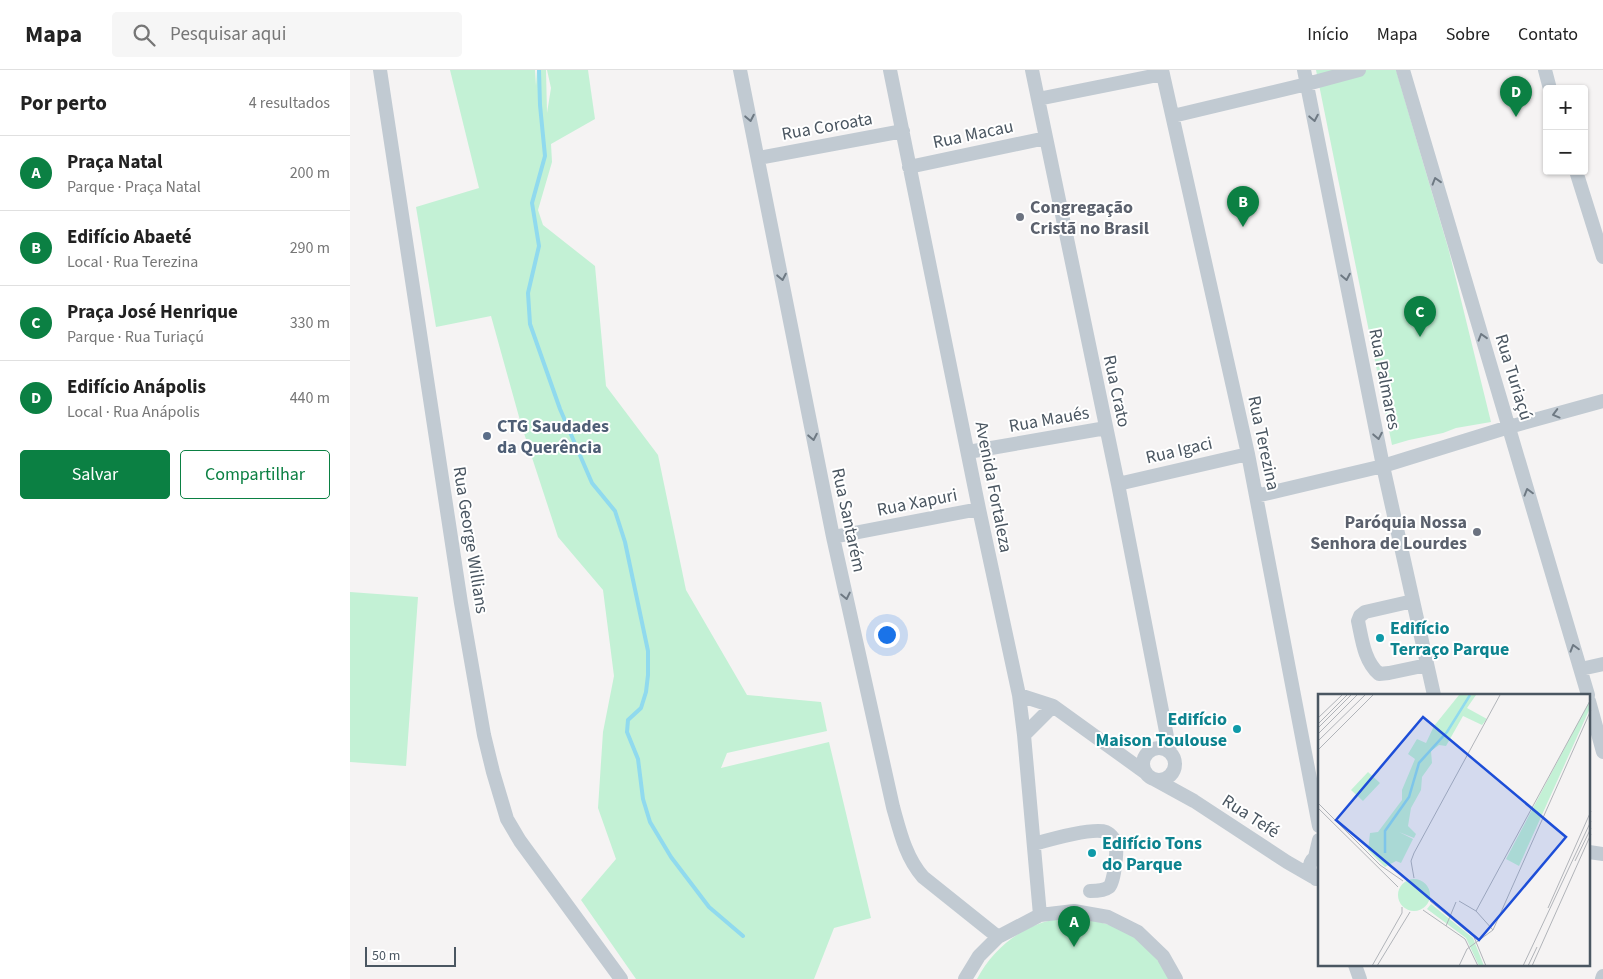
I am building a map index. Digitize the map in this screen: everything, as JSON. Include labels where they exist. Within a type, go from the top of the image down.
[{"type":"street","name":"Rua George Willians","points":[[380,70],[460,594],[484,735],[493,772],[507,819],[520,841],[621,979]]},
{"type":"street","name":"Rua Santarém","points":[[740,70],[833,537],[902,840],[914,867],[923,878],[998,937]]},
{"type":"street","name":"Avenida Fortaleza","points":[[890,70],[979,509],[1019,695],[1040,916]]},
{"type":"street","name":"Rua Crato","points":[[1032,70],[1118,484],[1170,752]]},
{"type":"street","name":"Rua Palmares","points":[[1304,70],[1384,466],[1434,694]]},
{"type":"street","points":[[1173,116],[1359,70]]},
{"type":"street","name":"Rua Turiaçú","points":[[1403,70],[1588,694]]},
{"type":"street","points":[[1545,70],[1549,85]]},
{"type":"street","points":[[1038,99],[1163,72]]},
{"type":"street","name":"Rua Terezina","points":[[1163,72],[1248,454],[1318,821]]},
{"type":"street","name":"Rua Coroata","points":[[758,158],[903,132]]},
{"type":"street","name":"Rua Macau","points":[[909,167],[1046,138]]},
{"type":"street","points":[[1577,175],[1603,257]]},
{"type":"street","points":[[1256,496],[1384,466],[1509,427],[1603,401]]},
{"type":"street","name":"Rua Maués","points":[[968,452],[1106,428]]},
{"type":"street","name":"Rua Igaci","points":[[1118,484],[1248,454]]},
{"type":"street","name":"Rua Xapuri","points":[[833,537],[979,509]]},
{"type":"street","points":[[1413,601],[1365,612],[1358,621],[1367,660],[1379,674],[1427,665]]},
{"type":"street","points":[[1581,670],[1603,664]]},
{"type":"street","name":"Rua Tefé","points":[[1019,695],[1053,706],[1150,776],[1194,801],[1318,880]]},
{"type":"street","points":[[1590,705],[1603,752]]},
{"type":"street","points":[[1024,735],[1053,706]]},
{"type":"street","points":[[1120,753],[1148,752],[1160,748],[1170,752],[1174,760],[1174,769],[1168,777],[1159,780],[1150,776],[1143,764],[1148,752],[1163,720]]},
{"type":"street","name":"Rua Tefé","points":[[1174,769],[1194,801]]},
{"type":"street","points":[[1034,844],[1060,837],[1096,831],[1105,831],[1111,835],[1116,844],[1110,887],[1103,890],[1090,891]]},
{"type":"street","points":[[1318,844],[1315,858],[1309,870],[1318,880]]},
{"type":"street","points":[[1590,852],[1603,854]]},
{"type":"street","name":"Rua Tefé","points":[[1287,862],[1315,858]]},
{"type":"street","points":[[965,979],[979,956],[998,937],[1040,916],[1074,911],[1108,917],[1138,932],[1163,956],[1176,979]]},
{"type":"street","points":[[1355,966],[1360,979]]},
{"type":"green space","points":[[450,70],[535,70],[536,86],[537,70],[546,70],[547,113],[551,88],[547,70],[588,70],[595,119],[551,144],[552,162],[538,210],[543,225],[595,266],[606,386],[658,455],[686,590],[747,695],[821,702],[827,731],[727,753],[721,768],[829,742],[871,918],[834,928],[814,979],[636,979],[581,900],[616,859],[598,808],[603,732],[614,676],[603,590],[558,537],[521,424],[491,316],[436,327],[416,207],[479,188]]},
{"type":"green space","points":[[1316,70],[1396,70],[1449,251],[1491,422],[1456,428],[1392,445]]},
{"type":"green space","points":[[350,592],[418,597],[406,766],[350,762]]},
{"type":"green space","points":[[1062,918],[1080,918],[1118,928],[1134,937],[1153,953],[1170,979],[977,979],[983,968],[999,949],[1018,934],[1040,923]]},
{"type":"waterway","points":[[539,70],[545,156],[532,203],[539,246],[528,293],[530,324],[560,409],[592,483],[615,511],[625,542],[648,651],[646,692],[641,708],[628,720],[627,732],[638,759],[643,799],[650,822],[671,857],[709,907],[743,936]]},
{"type":"place","name":"Edifício Anápolis","points":[[1516,117]]},
{"type":"place","name":"Congregação Cristã no Brasil","points":[[1020,217]]},
{"type":"place","name":"Edifício Abaeté","points":[[1243,227]]},
{"type":"place","name":"Praça José Henrique","points":[[1420,337]]},
{"type":"place","name":"CTG Saudades da Querência","points":[[487,436]]},
{"type":"place","name":"Paróquia Nossa Senhora de Lourdes","points":[[1477,532]]},
{"type":"place","name":"Edifício Terraço Parque","points":[[1380,638]]},
{"type":"place","name":"Edifício Maison Toulouse","points":[[1237,729]]},
{"type":"place","name":"Edifício Tons do Parque","points":[[1092,853]]},
{"type":"place","name":"Praça Natal","points":[[1074,947]]}]
